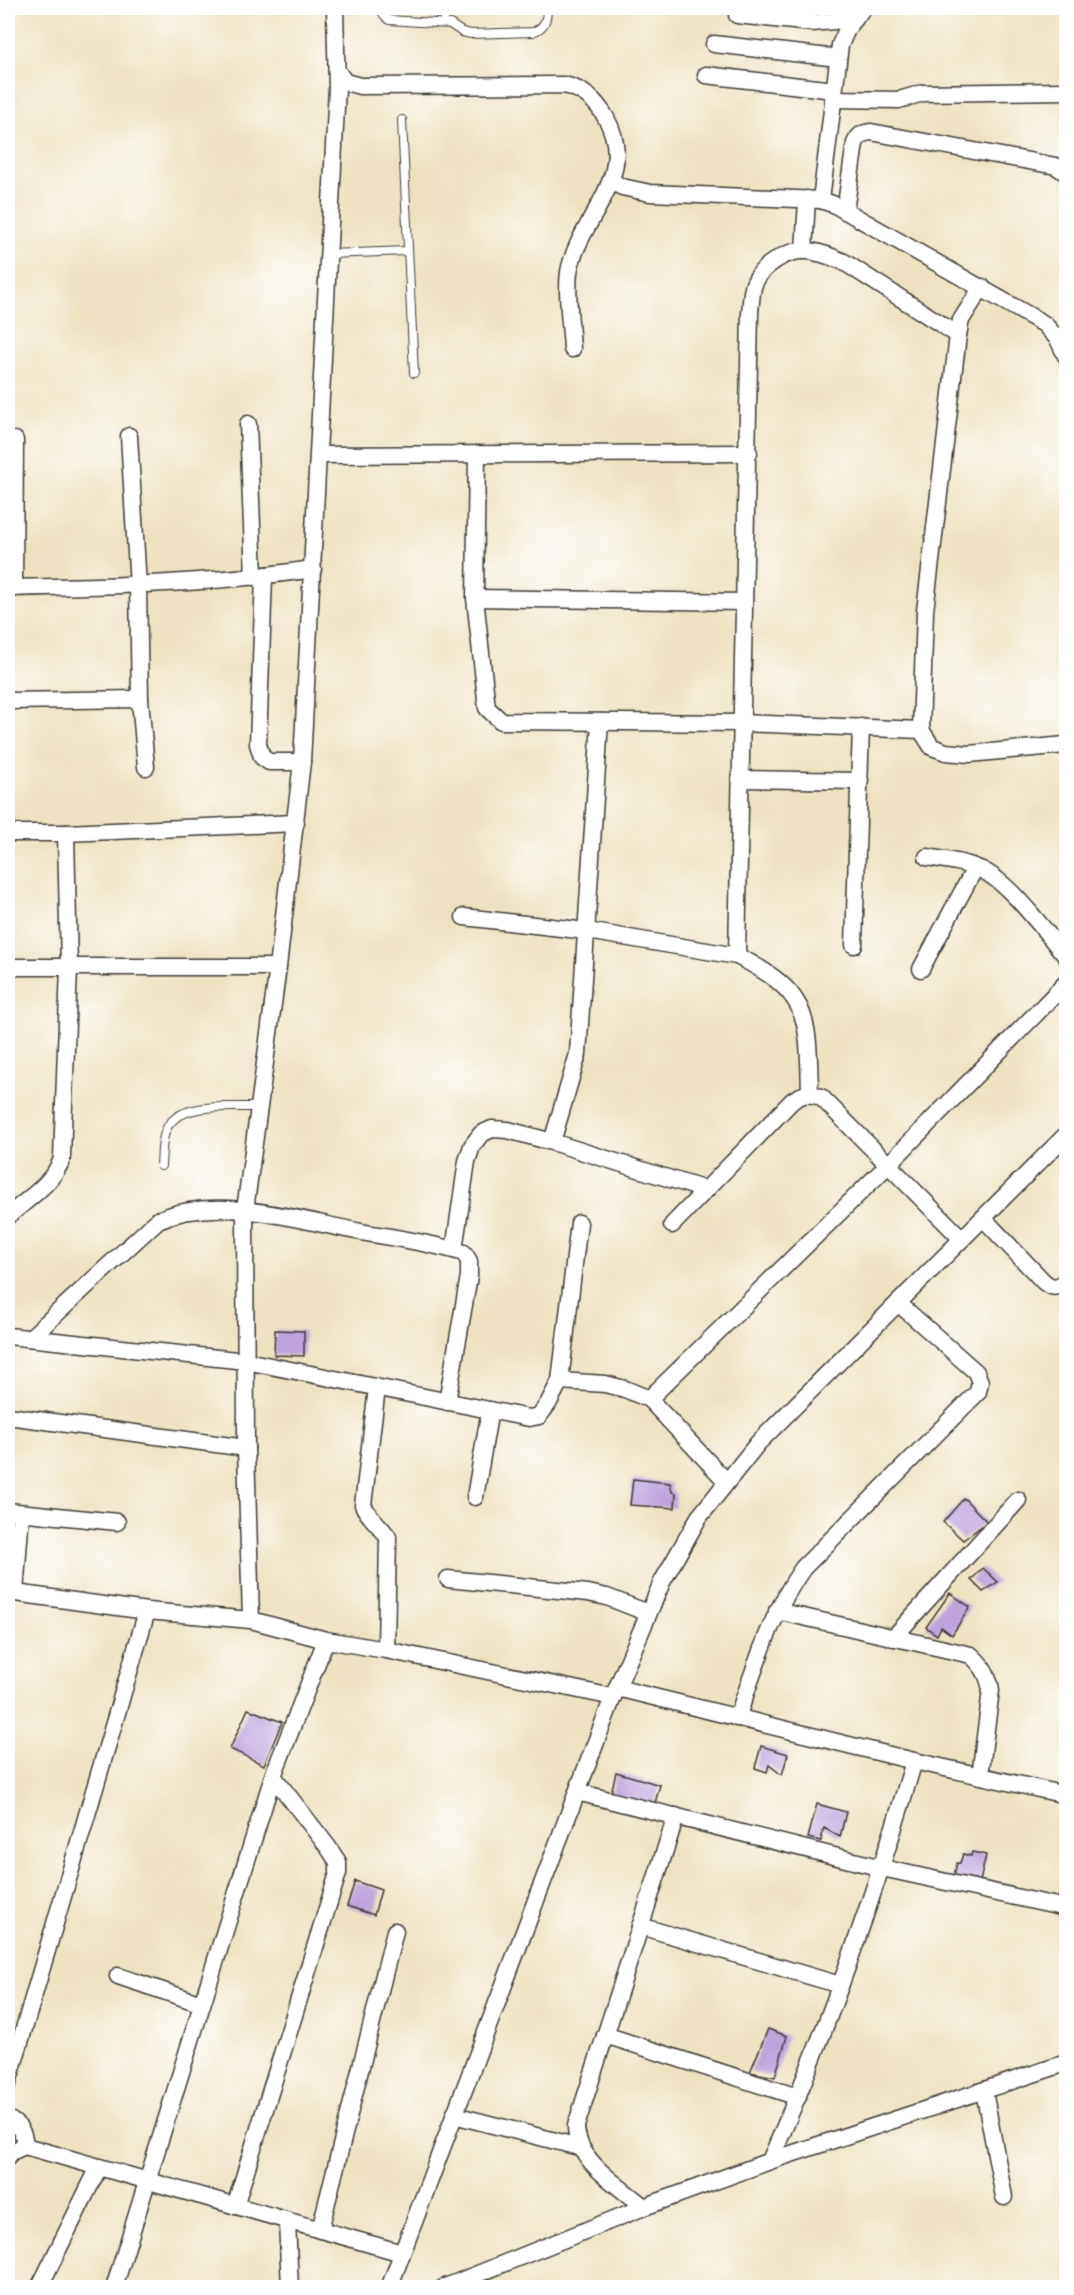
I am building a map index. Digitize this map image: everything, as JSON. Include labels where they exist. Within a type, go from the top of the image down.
[{"type":"street","points":[[251,1620],[246,1448],[245,1210],[278,967],[302,762],[337,88],[335,8]]},
{"type":"street","points":[[737,15],[812,23],[859,14]]},
{"type":"street","points":[[804,250],[806,226],[834,95],[838,58],[843,37],[859,14]]},
{"type":"street","points":[[714,44],[838,58]]},
{"type":"street","points":[[337,70],[345,82],[360,86],[564,86],[584,92],[591,99],[609,123],[617,157],[610,185],[573,255],[569,269],[572,349]]},
{"type":"street","points":[[706,75],[834,95],[899,100],[923,93],[1066,91]]},
{"type":"street","points":[[846,212],[855,143],[858,136],[864,133],[871,132],[1056,166],[1066,173]]},
{"type":"street","points":[[610,185],[650,193],[835,205],[980,291],[1044,324],[1058,339],[1066,356]]},
{"type":"street","points":[[737,956],[749,453],[750,313],[753,285],[762,271],[771,263],[804,250],[824,254],[844,262],[959,328]]},
{"type":"street","points":[[980,291],[959,328],[925,611],[921,730],[932,747],[946,752],[969,754],[1066,746]]},
{"type":"street","points":[[248,424],[259,577],[258,744],[262,757],[269,762],[302,762]]},
{"type":"street","points":[[129,436],[138,586],[140,699],[146,767]]},
{"type":"street","points":[[15,440],[11,588],[138,586],[259,577],[313,569]]},
{"type":"street","points":[[318,455],[749,453]]},
{"type":"street","points":[[477,454],[475,598],[486,708],[501,721],[741,723],[921,730]]},
{"type":"street","points":[[475,598],[744,602]]},
{"type":"street","points":[[8,701],[140,699]]},
{"type":"street","points":[[552,1143],[579,1053],[600,722]]},
{"type":"street","points":[[854,945],[861,728]]},
{"type":"street","points":[[740,779],[860,781]]},
{"type":"street","points":[[8,833],[66,833],[296,823]]},
{"type":"street","points":[[8,1216],[53,1176],[59,1169],[62,1158],[69,967],[66,833]]},
{"type":"street","points":[[927,857],[965,864],[1001,882],[1066,957]]},
{"type":"street","points":[[921,969],[975,868]]},
{"type":"street","points":[[464,917],[587,931],[737,956],[783,984],[796,1000],[806,1023],[810,1094]]},
{"type":"street","points":[[8,967],[278,967]]},
{"type":"street","points":[[649,1399],[888,1165],[1066,983]]},
{"type":"street","points":[[672,1225],[792,1101],[801,1095],[810,1094],[821,1097],[962,1239]]},
{"type":"street","points":[[454,1250],[467,1161],[472,1146],[481,1134],[492,1129],[508,1130],[705,1190]]},
{"type":"street","points":[[389,2288],[615,1693],[662,1582],[699,1517],[726,1480],[758,1443],[1066,1135]]},
{"type":"street","points":[[30,1338],[158,1220],[174,1213],[197,1210],[245,1210],[464,1253],[469,1261],[469,1276],[447,1402]]},
{"type":"street","points":[[983,1218],[1050,1287],[1062,1285],[1066,1280]]},
{"type":"street","points":[[8,1336],[246,1361],[529,1418],[539,1416],[560,1381],[579,1222]]},
{"type":"street","points":[[736,1718],[777,1611],[803,1568],[978,1392],[980,1382],[976,1372],[898,1304]]},
{"type":"street","points":[[560,1381],[605,1384],[649,1399],[726,1480]]},
{"type":"street","points":[[377,1388],[363,1505],[369,1517],[381,1526],[388,1537],[386,1650]]},
{"type":"street","points":[[475,1497],[490,1410]]},
{"type":"street","points":[[8,1416],[246,1448]]},
{"type":"street","points":[[893,1638],[1018,1500]]},
{"type":"street","points":[[117,1522],[14,1512],[11,1592],[147,1611],[251,1620],[326,1640],[615,1693],[736,1718],[1066,1795]]},
{"type":"street","points":[[448,1579],[588,1593],[607,1597],[648,1613]]},
{"type":"street","points":[[8,2083],[147,1611]]},
{"type":"street","points":[[777,1611],[971,1655],[982,1665],[989,1676],[991,1690],[980,1776]]},
{"type":"street","points":[[114,2288],[273,1776],[326,1640]]},
{"type":"street","points":[[770,2161],[798,2097],[840,1985],[882,1868],[914,1761]]},
{"type":"street","points":[[236,2206],[338,1873],[338,1862],[333,1854],[273,1776]]},
{"type":"street","points":[[577,1792],[882,1868],[1066,1908]]},
{"type":"street","points":[[644,2207],[589,2160],[579,2147],[576,2126],[676,1816]]},
{"type":"street","points":[[640,1926],[840,1985]]},
{"type":"street","points":[[320,2230],[395,1931]]},
{"type":"street","points":[[118,1976],[202,2004]]},
{"type":"street","points":[[605,2035],[798,2097]]},
{"type":"street","points":[[443,2288],[644,2207],[770,2161],[1066,2063]]},
{"type":"street","points":[[984,2091],[1004,2197]]},
{"type":"street","points":[[454,2115],[579,2147]]},
{"type":"street","points":[[8,2119],[24,2133],[25,2146]]},
{"type":"street","points":[[8,2157],[11,2152],[25,2146],[402,2253]]},
{"type":"street","points":[[39,2288],[99,2167]]},
{"type":"street","points":[[287,2221],[290,2288]]},
{"type":"lane","points":[[381,8],[389,20],[450,24],[462,32],[471,34],[540,30],[545,24],[547,8]]},
{"type":"lane","points":[[444,8],[444,23]]},
{"type":"lane","points":[[402,120],[414,373]]},
{"type":"lane","points":[[327,254],[408,251]]},
{"type":"lane","points":[[161,1166],[164,1138],[170,1121],[186,1111],[200,1108],[259,1107]]},
{"type":"building","points":[[275,1330],[304,1331],[304,1356],[274,1355]]},
{"type":"building","points":[[633,1479],[670,1483],[672,1492],[676,1493],[675,1508],[630,1505]]},
{"type":"building","points":[[964,1498],[987,1522],[963,1540],[943,1522]]},
{"type":"building","points":[[983,1568],[998,1582],[983,1592],[971,1580]]},
{"type":"building","points":[[950,1593],[970,1607],[952,1635],[941,1627],[937,1635],[926,1627]]},
{"type":"building","points":[[248,1709],[282,1722],[264,1765],[230,1749]]},
{"type":"building","points":[[761,1746],[788,1754],[782,1775],[769,1765],[767,1772],[755,1768]]},
{"type":"building","points":[[616,1772],[660,1785],[654,1807],[611,1793]]},
{"type":"building","points":[[817,1804],[846,1812],[840,1837],[824,1828],[821,1841],[808,1838]]},
{"type":"building","points":[[972,1852],[986,1855],[979,1886],[953,1879],[957,1863],[960,1863],[963,1854],[971,1856]]},
{"type":"building","points":[[355,1881],[381,1890],[374,1915],[347,1906]]},
{"type":"building","points":[[768,2029],[787,2036],[775,2077],[750,2072]]}]
